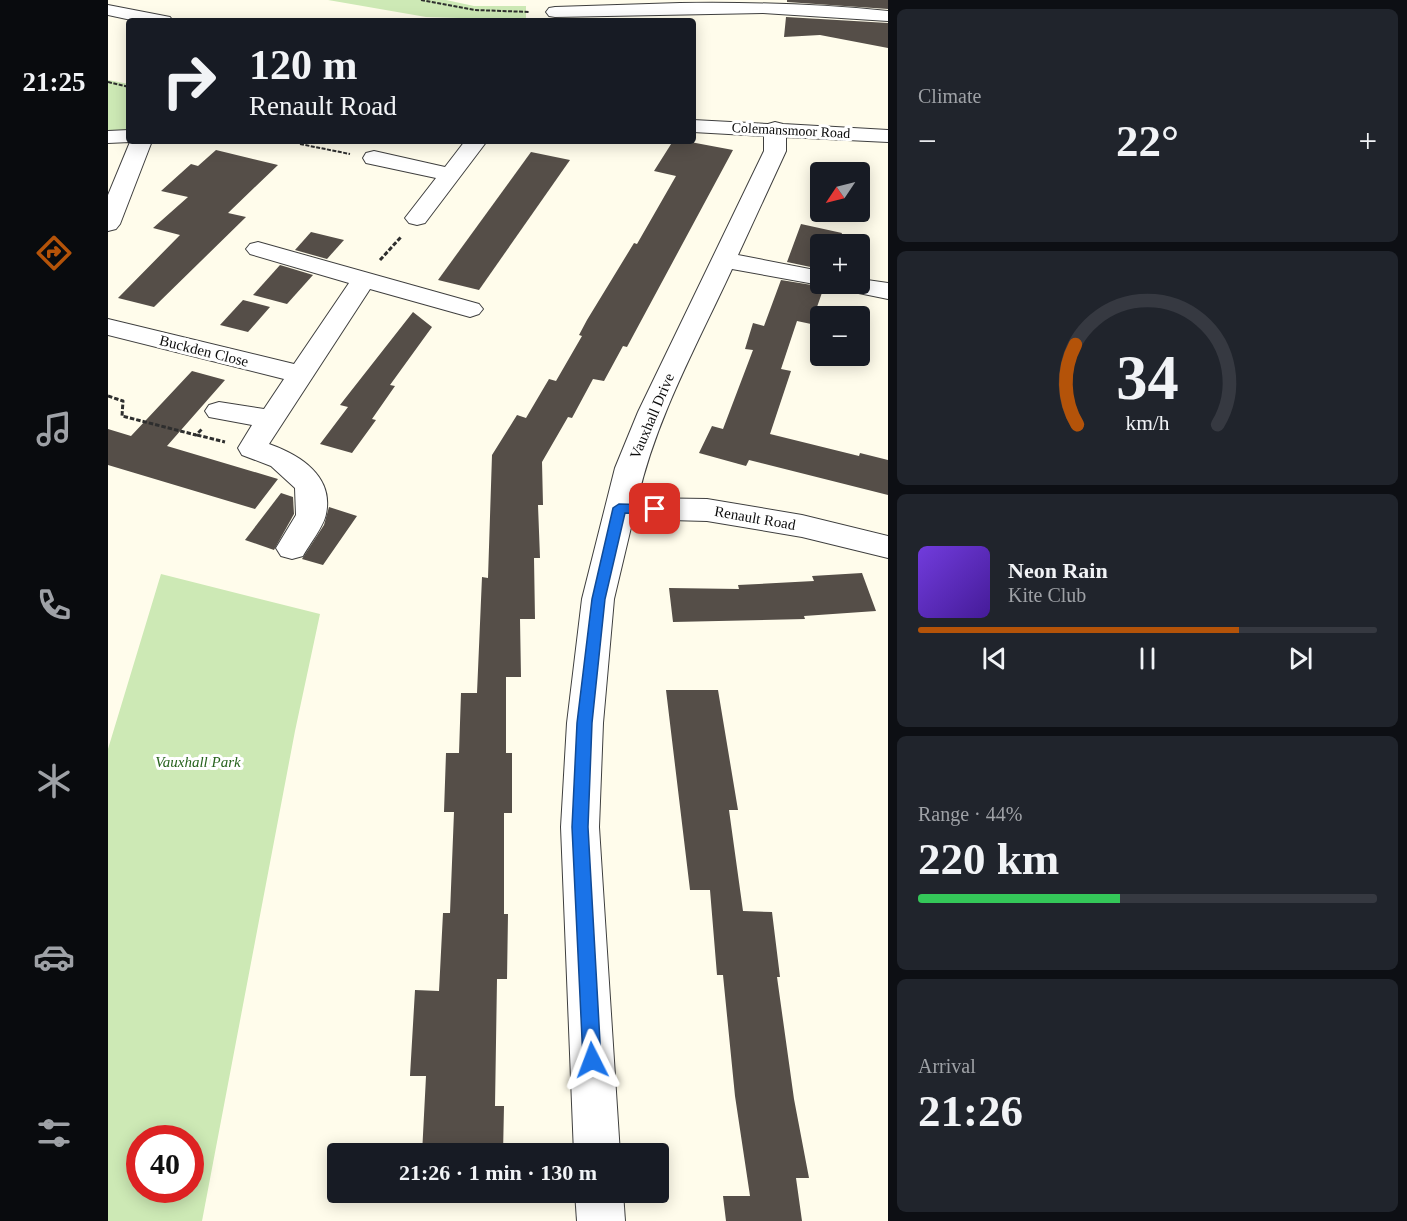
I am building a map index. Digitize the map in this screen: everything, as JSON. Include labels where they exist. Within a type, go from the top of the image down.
[{"type":"street","points":[[556,11],[704,7],[828,9],[888,16]]},
{"type":"street","points":[[108,10],[149,18]]},
{"type":"street","name":"Colemansmoor Road","points":[[696,126],[775,128],[888,136]]},
{"type":"street","name":"Vauxhall Drive","points":[[596,1143],[580,827],[585,723],[598,599],[630,468],[652,412],[775,151],[775,128]]},
{"type":"street","points":[[108,137],[126,136]]},
{"type":"street","points":[[108,224],[114,193],[139,144]]},
{"type":"street","points":[[417,218],[474,144]]},
{"type":"street","points":[[374,158],[449,174]]},
{"type":"street","points":[[258,249],[470,309]]},
{"type":"street","points":[[724,260],[810,276]]},
{"type":"street","points":[[292,548],[311,515],[310,484],[281,459],[252,448],[364,279]]},
{"type":"street","points":[[870,288],[888,291]]},
{"type":"street","name":"Buckden Close","points":[[108,327],[300,374]]},
{"type":"street","points":[[219,411],[271,418]]},
{"type":"street","name":"Renault Road","points":[[619,508],[707,510],[802,526],[888,547]]},
{"type":"street","points":[[600,1203],[601,1221]]},
{"type":"path","points":[[421,0],[442,6],[483,11],[556,11]]},
{"type":"path","points":[[108,82],[126,86]]},
{"type":"path","points":[[300,144],[374,158]]},
{"type":"path","points":[[364,279],[417,218]]},
{"type":"path","points":[[108,396],[123,401],[122,416],[196,435],[219,411]]},
{"type":"green space","points":[[328,0],[446,0],[474,6],[526,6],[526,18],[426,17]]},
{"type":"green space","points":[[108,80],[126,83],[126,133],[108,133]]},
{"type":"green space","name":"Vauxhall Park","points":[[161,574],[320,614],[295,731],[202,1221],[108,1221],[108,749]]},
{"type":"building","points":[[787,0],[888,0],[888,9],[787,2]]},
{"type":"building","points":[[786,17],[888,23],[888,48],[820,35],[784,37]]},
{"type":"building","points":[[696,143],[733,150],[627,347],[623,346],[604,381],[593,379],[572,418],[568,417],[542,462],[543,505],[538,505],[540,558],[534,558],[535,619],[520,619],[521,677],[506,677],[506,753],[512,753],[512,813],[504,813],[504,914],[508,914],[507,979],[497,979],[495,1106],[504,1106],[503,1143],[423,1143],[426,1076],[410,1076],[415,990],[439,991],[443,913],[450,913],[454,812],[444,812],[446,753],[459,753],[461,693],[477,693],[482,577],[488,578],[492,455],[517,415],[526,418],[549,379],[556,381],[582,336],[579,335],[587,320],[634,243],[637,244],[676,176],[654,171],[671,144]]},
{"type":"building","points":[[216,150],[278,165],[228,213],[246,217],[154,307],[118,298],[180,235],[153,228],[188,197],[161,191],[191,164],[198,166]]},
{"type":"building","points":[[531,152],[570,160],[479,290],[438,280]]},
{"type":"building","points":[[801,224],[842,233],[810,234],[810,267],[787,262]]},
{"type":"building","points":[[311,232],[344,240],[327,259],[295,250]]},
{"type":"building","points":[[280,265],[313,275],[287,304],[253,295]]},
{"type":"building","points":[[781,280],[810,285],[810,294],[822,294],[817,306],[810,306],[810,324],[797,321],[781,369],[791,371],[770,434],[859,456],[860,453],[888,460],[888,495],[749,460],[746,466],[699,453],[712,426],[723,429],[753,350],[745,349],[753,323],[764,326]]},
{"type":"building","points":[[243,300],[270,307],[248,332],[220,325]]},
{"type":"building","points":[[413,312],[432,327],[390,385],[395,386],[372,419],[376,420],[352,453],[320,444],[348,407],[340,405]]},
{"type":"building","points":[[192,371],[225,380],[167,446],[278,479],[255,509],[108,465],[108,429],[131,436]]},
{"type":"building","points":[[281,493],[293,497],[294,514],[274,550],[245,540]]},
{"type":"building","points":[[329,507],[357,516],[323,565],[302,559],[324,525]]},
{"type":"building","points":[[862,573],[876,611],[804,616],[805,619],[673,622],[669,588],[739,589],[738,585],[814,581],[812,576]]},
{"type":"building","points":[[666,690],[718,690],[738,810],[729,810],[743,911],[772,912],[780,977],[777,977],[794,1099],[809,1178],[796,1178],[802,1221],[726,1221],[723,1196],[750,1196],[735,1096],[723,975],[717,975],[710,890],[690,890]]},
{"type":"route","points":[[592,1060],[580,827],[585,723],[598,599],[619,508],[655,509]]}]
